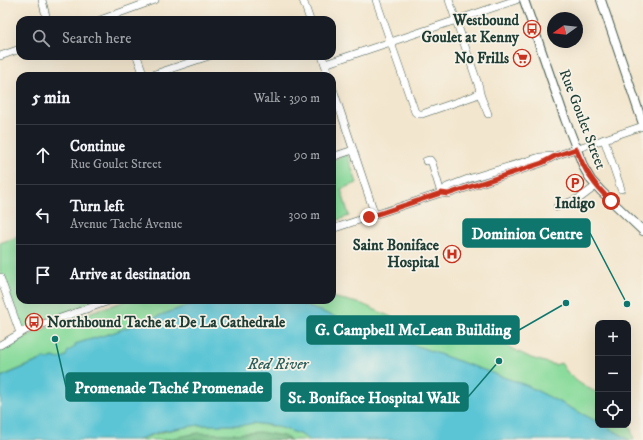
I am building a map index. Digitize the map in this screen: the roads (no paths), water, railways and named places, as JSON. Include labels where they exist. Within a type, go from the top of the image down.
[{"type":"main road","name":"Rue Goulet Street","points":[[524,0],[584,168],[596,186],[643,231]]},
{"type":"main road","points":[[601,0],[643,125]]},
{"type":"street","points":[[42,0],[46,16]]},
{"type":"street","points":[[110,16],[155,0]]},
{"type":"street","points":[[304,0],[309,16]]},
{"type":"street","points":[[376,0],[412,108],[416,113],[422,114],[474,96],[478,93],[479,87],[449,0]]},
{"type":"street","points":[[325,64],[516,0]]},
{"type":"street","points":[[121,12],[122,16]]},
{"type":"street","points":[[0,56],[16,50]]},
{"type":"street","points":[[138,60],[143,72]]},
{"type":"street","points":[[161,72],[197,60]]},
{"type":"street","points":[[324,60],[328,72]]},
{"type":"street","points":[[478,93],[483,99],[488,114]]},
{"type":"street","points":[[336,98],[375,215]]},
{"type":"street","points":[[336,228],[441,193],[448,194],[540,157],[555,156],[643,125]]},
{"type":"street","points":[[604,139],[621,190]]},
{"type":"street","points":[[336,156],[353,150]]},
{"type":"street","points":[[426,160],[430,160],[432,163],[441,193]]},
{"type":"street","points":[[557,206],[580,198],[596,186]]},
{"type":"street","points":[[0,277],[20,333]]},
{"type":"street","points":[[0,345],[20,333],[101,304]]},
{"type":"water","name":"Red River","points":[[195,304],[300,304],[528,386],[595,420],[595,428],[609,428],[630,440],[310,440],[300,434],[276,426],[253,423],[245,425],[199,425],[162,431],[137,440],[0,440],[1,377],[46,358],[47,360],[53,357],[59,359],[66,356],[68,351],[75,347],[75,344],[112,333]]},
{"type":"place","name":"Westbound Goulet at Kenny","points":[[532,29]]},
{"type":"place","name":"No Frills","points":[[522,58]]},
{"type":"place","name":"Indigo","points":[[575,183]]},
{"type":"place","name":"Saint Boniface Hospital","points":[[452,254]]},
{"type":"place","name":"G. Campbell McLean Building","points":[[566,303]]},
{"type":"place","name":"Dominion Centre","points":[[627,304]]},
{"type":"place","name":"Northbound Tache at De La Cathedrale","points":[[34,322]]},
{"type":"place","name":"Promenade Taché Promenade","points":[[55,339]]},
{"type":"place","name":"St. Boniface Hospital Walk","points":[[499,361]]}]
